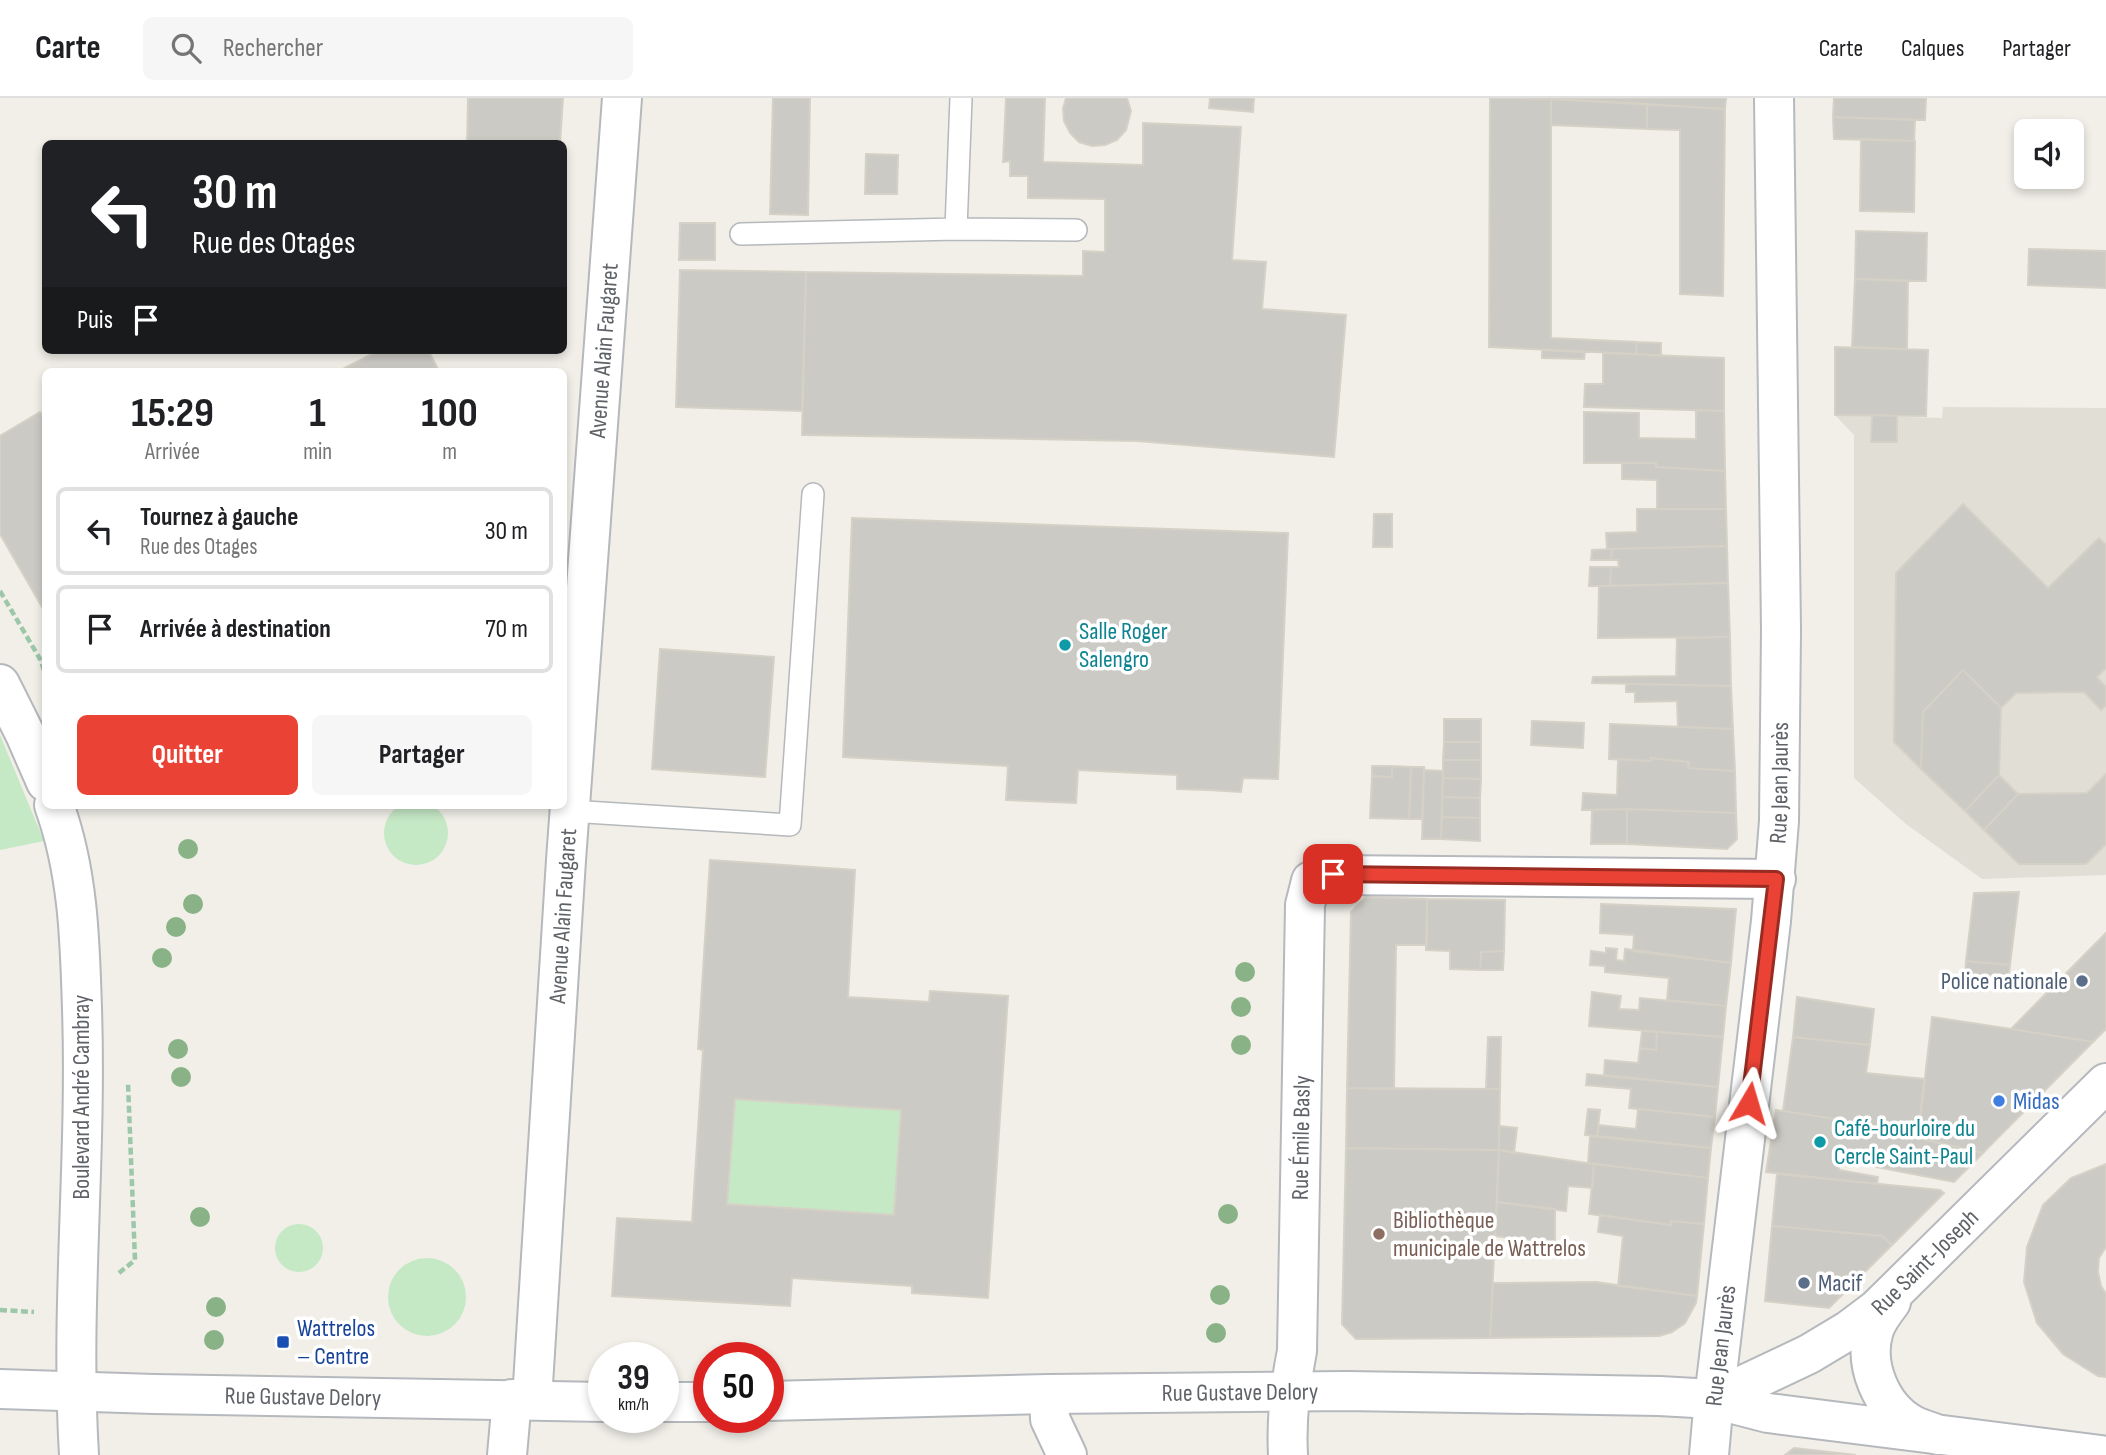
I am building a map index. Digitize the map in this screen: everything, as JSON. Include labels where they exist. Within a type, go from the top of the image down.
[{"type":"street","name":"Avenue Alain Faugaret","points":[[508,1455],[522,1400],[570,811],[622,98]]},
{"type":"street","name":"Rue Jean Jaurès","points":[[1709,1455],[1776,879],[1781,746],[1774,98]]},
{"type":"street","name":"Rue Jean Jaurès","points":[[1776,148],[1781,98]]},
{"type":"street","points":[[0,684],[42,773]]},
{"type":"street","name":"Boulevard André Cambray","points":[[55,809],[70,857],[80,957],[84,1063],[75,1391],[79,1455]]},
{"type":"street","name":"Rue Émile Basly","points":[[1288,1455],[1286,1427],[1297,1351],[1305,905],[1311,881],[1333,874],[1776,879]]},
{"type":"street","name":"Rue Saint-Joseph","points":[[1714,1399],[1819,1348],[1849,1330],[1898,1291],[2106,1083]]},
{"type":"street","points":[[1898,1291],[1874,1328],[1870,1348],[1872,1367],[1880,1390],[1893,1409],[1911,1424],[1942,1436],[2101,1455]]},
{"type":"street","name":"Rue Gustave Delory","points":[[0,1388],[588,1402]]},
{"type":"street","name":"Rue Gustave Delory","points":[[784,1401],[1346,1391],[1660,1396],[1714,1399],[1768,1413],[1942,1436]]},
{"type":"street","points":[[1049,1394],[1051,1419],[1066,1455]]},
{"type":"lane","points":[[956,229],[961,98]]},
{"type":"lane","points":[[741,234],[956,229],[1076,230]]},
{"type":"lane","points":[[570,811],[790,825],[813,494]]},
{"type":"path","points":[[0,591],[42,664]]},
{"type":"path","points":[[0,1310],[46,1313]]},
{"type":"shaded area","points":[[1943,407],[2106,408],[2106,875],[1982,879],[1906,824],[1854,778],[1854,435],[1835,415],[1942,418]]},
{"type":"green space","points":[[0,735],[44,841],[0,850]]},
{"type":"green space","points":[[396,809],[436,809],[447,827],[447,839],[442,851],[434,859],[416,865],[398,859],[390,851],[384,833],[390,815]]},
{"type":"green space","points":[[735,1099],[901,1110],[894,1215],[727,1204]]},
{"type":"green space","points":[[299,1224],[316,1231],[323,1248],[316,1265],[299,1272],[282,1265],[275,1248],[282,1231]]},
{"type":"green space","points":[[427,1258],[442,1261],[459,1275],[466,1297],[463,1312],[449,1329],[427,1336],[412,1333],[395,1319],[388,1297],[391,1282],[405,1265]]},
{"type":"building","points":[[468,98],[563,98],[560,140],[467,140]]},
{"type":"building","points":[[773,98],[810,98],[808,215],[770,214]]},
{"type":"building","points":[[1006,98],[1045,98],[1043,162],[1143,165],[1143,123],[1241,127],[1232,260],[1266,262],[1262,309],[1346,315],[1334,457],[1137,441],[802,435],[806,272],[1083,276],[1083,251],[1105,252],[1105,199],[1028,198],[1028,176],[1010,176],[1010,161],[1003,162]]},
{"type":"building","points":[[1066,98],[1127,98],[1131,111],[1126,130],[1117,140],[1105,145],[1092,146],[1079,142],[1064,121],[1063,108]]},
{"type":"building","points":[[1210,98],[1254,98],[1253,112],[1209,108]]},
{"type":"building","points":[[1490,98],[1551,99],[1551,338],[1637,342],[1636,354],[1489,347]]},
{"type":"building","points":[[1533,98],[1726,98],[1725,109]]},
{"type":"building","points":[[1834,98],[1926,98],[1925,120],[1833,117]]},
{"type":"building","points":[[1551,99],[1647,104],[1647,129],[1551,125]]},
{"type":"building","points":[[1647,104],[1725,109],[1723,296],[1680,294],[1680,130],[1647,129]]},
{"type":"building","points":[[1833,117],[1915,120],[1914,141],[1834,139]]},
{"type":"building","points":[[1861,139],[1915,141],[1914,212],[1860,211]]},
{"type":"building","points":[[866,154],[898,155],[897,194],[865,194]]},
{"type":"building","points":[[680,223],[715,223],[715,260],[679,260]]},
{"type":"building","points":[[1856,231],[1927,233],[1926,281],[1855,279]]},
{"type":"building","points":[[2029,249],[2106,251],[2106,288],[2028,285]]},
{"type":"building","points":[[680,270],[806,272],[802,411],[676,407]]},
{"type":"building","points":[[1855,279],[1908,281],[1907,349],[1852,347]]},
{"type":"building","points":[[1637,342],[1661,343],[1661,356],[1636,354]]},
{"type":"building","points":[[1835,347],[1928,350],[1926,416],[1835,415]]},
{"type":"building","points":[[1542,350],[1585,352],[1584,359],[1542,358]]},
{"type":"building","points":[[1603,353],[1724,358],[1724,411],[1584,407],[1585,384],[1603,384]]},
{"type":"building","points":[[372,354],[430,354],[437,368],[345,368]]},
{"type":"building","points":[[1696,410],[1724,411],[1725,471],[1656,467],[1656,463],[1584,463],[1584,412],[1639,413],[1639,438],[1696,439]]},
{"type":"building","points":[[40,412],[42,415],[42,607],[0,534],[0,436]]},
{"type":"building","points":[[1872,415],[1897,416],[1897,442],[1871,442]]},
{"type":"building","points":[[1622,463],[1656,463],[1656,467],[1725,471],[1726,509],[1657,509],[1657,480],[1622,479]]},
{"type":"building","points":[[1963,504],[2048,588],[2099,538],[2106,545],[2106,668],[2097,677],[2106,687],[2106,705],[2101,710],[2084,692],[2016,693],[2001,708],[1963,670],[1923,712],[1921,769],[1894,742],[1896,573]]},
{"type":"building","points":[[1637,509],[1726,509],[1727,546],[1607,549],[1606,533],[1637,532]]},
{"type":"building","points":[[1374,514],[1392,514],[1392,547],[1373,547]]},
{"type":"building","name":"Salle Roger Salengro","points":[[852,518],[1288,533],[1278,779],[1243,778],[1241,792],[1177,789],[1177,775],[1078,770],[1076,803],[1006,800],[1008,766],[843,757]]},
{"type":"building","points":[[1727,546],[1728,583],[1610,586],[1611,567],[1619,567],[1618,560],[1611,560],[1612,549]]},
{"type":"building","points":[[1612,549],[1611,560],[1591,560],[1592,550]]},
{"type":"building","points":[[1590,567],[1611,567],[1610,586],[1589,586]]},
{"type":"building","points":[[1728,583],[1730,637],[1598,638],[1599,586]]},
{"type":"building","points":[[1730,637],[1731,686],[1592,683],[1593,677],[1676,676],[1677,638]]},
{"type":"building","points":[[660,649],[774,657],[765,777],[652,769]]},
{"type":"building","points":[[1963,670],[2001,708],[1999,775],[1965,811],[1921,769],[1923,712]]},
{"type":"building","points":[[1626,684],[1731,686],[1733,729],[1678,727],[1677,701],[1635,702],[1635,692],[1626,692]]},
{"type":"building","points":[[1444,719],[1481,719],[1481,742],[1444,742]]},
{"type":"building","points":[[1532,721],[1584,723],[1583,748],[1531,745]]},
{"type":"building","points":[[1610,724],[1733,729],[1735,771],[1688,768],[1689,762],[1651,758],[1651,761],[1609,759]]},
{"type":"building","points":[[1444,742],[1481,742],[1481,760],[1443,760]]},
{"type":"building","points":[[1651,758],[1689,762],[1688,768],[1735,771],[1736,813],[1582,810],[1583,793],[1617,795],[1618,759],[1651,761]]},
{"type":"building","points":[[1443,760],[1481,760],[1481,779],[1443,778]]},
{"type":"building","points":[[1372,766],[1392,766],[1392,777],[1372,776]]},
{"type":"building","points":[[1392,766],[1411,767],[1409,819],[1370,818],[1372,776],[1392,777]]},
{"type":"building","points":[[1411,767],[1424,767],[1422,819],[1409,819]]},
{"type":"building","points":[[1424,770],[1443,771],[1441,839],[1422,839]]},
{"type":"building","points":[[2106,774],[2106,844],[2086,864],[2019,864],[1984,830],[2018,794],[2087,793]]},
{"type":"building","points":[[1999,775],[2018,794],[1984,830],[1965,811]]},
{"type":"building","points":[[1443,778],[1481,779],[1480,798],[1442,797]]},
{"type":"building","points":[[1442,797],[1480,798],[1480,818],[1442,817]]},
{"type":"building","points":[[1627,809],[1627,844],[1591,844],[1592,810]]},
{"type":"building","points":[[1627,809],[1736,813],[1737,839],[1727,849],[1627,844]]},
{"type":"building","points":[[1442,817],[1480,818],[1480,841],[1441,839]]},
{"type":"building","points":[[710,860],[855,870],[848,997],[929,1002],[930,991],[1008,996],[988,1298],[912,1293],[912,1286],[792,1278],[790,1306],[612,1296],[617,1218],[692,1222],[703,1050],[698,1049]],"holes":[[[735,1099],[901,1110],[894,1215],[727,1204]]]},
{"type":"building","points":[[2019,892],[2010,965],[1966,961],[1974,893]]},
{"type":"building","points":[[1366,897],[1427,899],[1427,945],[1396,945],[1394,1089],[1347,1088],[1351,912]]},
{"type":"building","points":[[1427,899],[1505,900],[1504,951],[1481,952],[1480,970],[1450,969],[1450,951],[1426,950]]},
{"type":"building","points":[[1601,904],[1736,909],[1731,963],[1633,951],[1634,935],[1600,933]]},
{"type":"building","name":"Police nationale","points":[[2106,933],[2106,1029],[2093,1042],[2011,1029]]},
{"type":"building","points":[[1606,948],[1617,949],[1616,960],[1624,961],[1625,949],[1731,963],[1726,1006],[1667,1000],[1669,978],[1605,972],[1605,966],[1590,965],[1591,951],[1606,953]]},
{"type":"building","points":[[1504,951],[1503,970],[1480,970],[1481,952]]},
{"type":"building","points":[[1966,961],[2010,965],[2008,981],[1965,976]]},
{"type":"building","points":[[1592,992],[1621,996],[1619,1009],[1639,1010],[1640,998],[1726,1006],[1723,1037],[1589,1026]]},
{"type":"building","points":[[1797,997],[1874,1009],[1870,1045],[1793,1037]]},
{"type":"building","points":[[1932,1017],[2093,1042],[1983,1153],[1918,1138]]},
{"type":"building","points":[[1642,1031],[1657,1032],[1656,1050],[1640,1048]]},
{"type":"building","points":[[1657,1032],[1723,1037],[1718,1087],[1604,1075],[1605,1060],[1638,1063],[1640,1048],[1656,1050]]},
{"type":"building","points":[[1488,1037],[1501,1037],[1500,1089],[1486,1089]]},
{"type":"building","points":[[1793,1037],[1870,1045],[1866,1073],[1924,1079],[1918,1138],[1829,1118],[1783,1111]]},
{"type":"building","points":[[1587,1074],[1718,1087],[1715,1117],[1629,1108],[1631,1089],[1586,1085]]},
{"type":"building","points":[[1347,1088],[1500,1089],[1499,1150],[1346,1148]]},
{"type":"building","points":[[1588,1109],[1600,1110],[1597,1136],[1585,1135]]},
{"type":"building","points":[[1638,1109],[1715,1117],[1711,1148],[1597,1136],[1599,1125],[1636,1129]]},
{"type":"building","points":[[1776,1110],[1829,1118],[1983,1153],[1954,1182],[1840,1160],[1839,1170],[1878,1177],[1877,1184],[1766,1172]]},
{"type":"building","points":[[1499,1126],[1517,1128],[1514,1153],[1499,1150]]},
{"type":"building","points":[[1590,1136],[1711,1148],[1708,1178],[1588,1163]]},
{"type":"building","points":[[1346,1148],[1499,1150],[1490,1338],[1356,1339],[1342,1324]]},
{"type":"building","points":[[1499,1150],[1594,1164],[1592,1188],[1568,1186],[1566,1211],[1497,1202]]},
{"type":"building","points":[[1594,1164],[1708,1178],[1704,1224],[1671,1221],[1671,1225],[1589,1214]]},
{"type":"building","points":[[2106,1164],[2106,1247],[2099,1258],[2098,1272],[2106,1294],[2106,1377],[2098,1376],[2063,1354],[2037,1323],[2024,1282],[2027,1247],[2043,1205],[2071,1178]]},
{"type":"building","points":[[1777,1174],[1940,1190],[1944,1193],[1892,1245],[1882,1236],[1772,1226]]},
{"type":"building","points":[[1497,1202],[1555,1209],[1555,1243],[1495,1236]]},
{"type":"building","points":[[1600,1215],[1671,1225],[1671,1221],[1704,1224],[1697,1296],[1618,1286],[1623,1236],[1598,1232]]},
{"type":"building","points":[[1772,1226],[1882,1236],[1892,1245],[1829,1308],[1765,1301]]},
{"type":"building","points":[[1596,1282],[1697,1296],[1696,1303],[1685,1323],[1672,1332],[1659,1336],[1490,1338],[1493,1283]]},
{"type":"building","points":[[1794,1448],[1856,1455],[1785,1455]]},
{"type":"place","name":"Salle Roger Salengro","points":[[1065,645]]},
{"type":"place","name":"Police nationale","points":[[2082,981]]},
{"type":"place","name":"Midas","points":[[1999,1101]]},
{"type":"place","name":"Café-bourloire du Cercle Saint-Paul","points":[[1820,1142]]},
{"type":"place","name":"Bibliothèque municipale de Wattrelos","points":[[1379,1234]]},
{"type":"place","name":"Macif","points":[[1804,1283]]},
{"type":"place","name":"Wattrelos – Centre","points":[[283,1342]]},
{"type":"route","points":[[1333,874],[1776,879],[1749,1103]]}]
